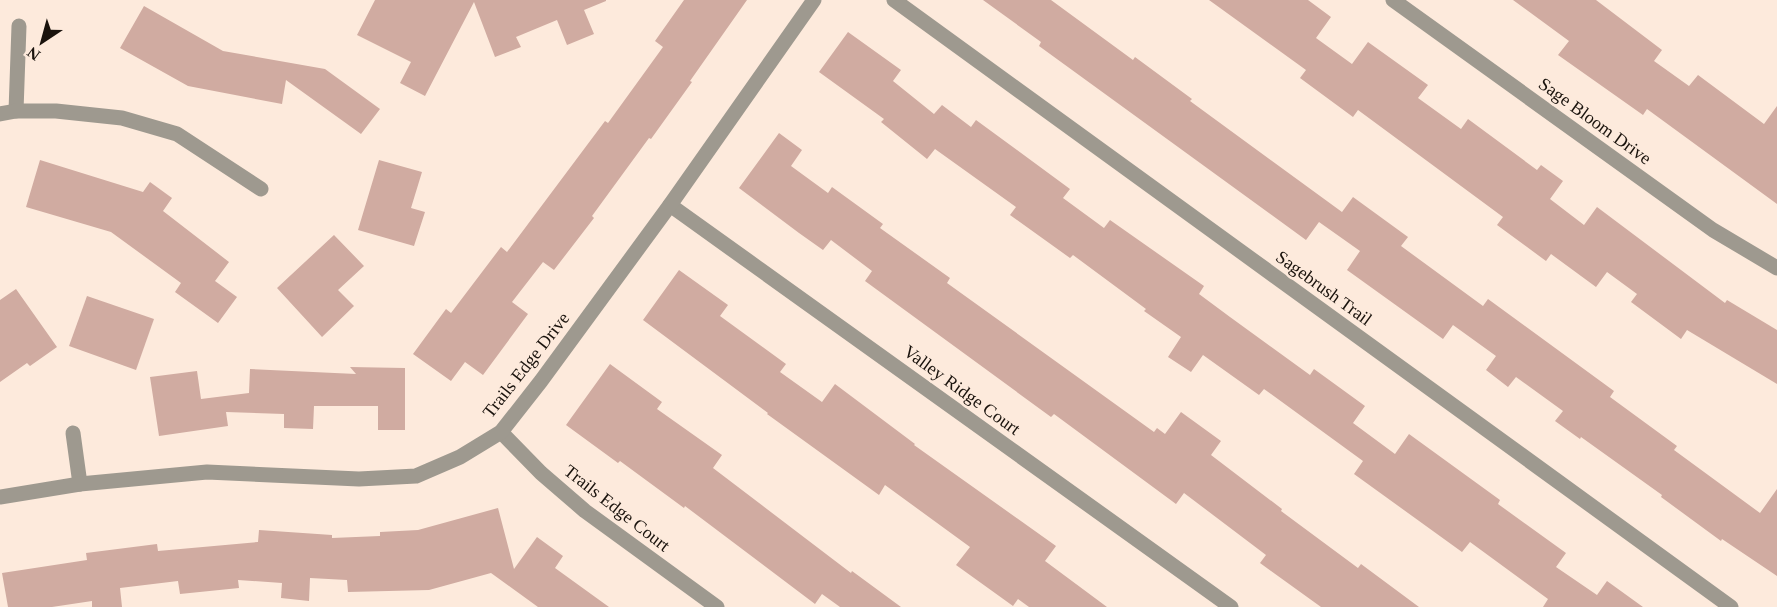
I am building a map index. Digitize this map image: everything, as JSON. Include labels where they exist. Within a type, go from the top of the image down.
[{"type":"street","name":"Trails Edge Drive","points":[[0,497],[80,484],[207,472],[358,479],[416,476],[460,457],[501,432],[670,205],[814,0]]},
{"type":"street","name":"Sagebrush Trail","points":[[894,0],[1731,607]]},
{"type":"street","name":"Sage Bloom Drive","points":[[1394,0],[1713,230],[1777,268]]},
{"type":"street","points":[[16,111],[19,26]]},
{"type":"street","points":[[0,114],[16,111],[56,111],[122,118],[177,134],[261,189]]},
{"type":"street","name":"Valley Ridge Court","points":[[670,205],[1231,607]]},
{"type":"street","name":"Trails Edge Court","points":[[501,432],[541,473],[585,511],[717,607]]},
{"type":"street","points":[[73,433],[80,484]]},
{"type":"building","points":[[375,0],[606,1],[584,10],[594,34],[567,45],[557,20],[516,37],[521,47],[495,57],[474,2],[425,96],[400,83],[411,62],[357,35]]},
{"type":"building","points":[[684,0],[747,0],[690,81],[692,82],[554,270],[543,262],[512,302],[528,314],[483,375],[465,362],[451,381],[413,354],[446,309],[451,313],[501,247],[507,252],[605,121],[608,123],[663,47],[655,41]]},
{"type":"building","points":[[983,0],[1051,0],[1133,60],[1135,57],[1192,99],[1190,101],[1342,212],[1353,197],[1408,237],[1401,246],[1483,306],[1488,299],[1614,391],[1610,397],[1677,446],[1674,450],[1760,513],[1777,489],[1777,576],[1722,539],[1721,541],[1661,497],[1662,495],[1555,421],[1563,411],[1516,377],[1508,387],[1486,370],[1496,356],[1453,325],[1443,339],[1347,270],[1360,251],[1319,222],[1306,240],[1039,46],[1041,42]]},
{"type":"building","points":[[1209,0],[1308,0],[1331,17],[1316,38],[1352,64],[1368,42],[1428,85],[1418,98],[1461,129],[1468,119],[1537,170],[1541,165],[1563,181],[1550,199],[1584,225],[1597,207],[1725,303],[1727,300],[1777,330],[1777,384],[1687,330],[1681,339],[1631,302],[1637,294],[1607,272],[1596,287],[1551,254],[1546,261],[1497,225],[1503,217],[1358,110],[1353,117],[1300,78],[1306,70]]},
{"type":"building","points":[[1513,0],[1596,0],[1662,50],[1654,61],[1689,86],[1698,75],[1764,124],[1777,106],[1777,204],[1647,109],[1643,115],[1558,55],[1569,41]]},
{"type":"building","points":[[144,6],[223,51],[325,69],[380,109],[361,134],[286,80],[282,104],[188,86],[120,48]]},
{"type":"building","points":[[848,32],[901,70],[893,81],[934,114],[942,105],[971,127],[976,120],[1070,189],[1063,198],[1104,228],[1110,220],[1204,286],[1199,294],[1230,317],[1310,375],[1314,369],[1365,406],[1353,423],[1395,454],[1409,434],[1500,500],[1498,504],[1566,553],[1556,567],[1597,595],[1607,581],[1643,607],[1543,607],[1548,599],[1470,542],[1462,552],[1354,474],[1363,461],[1264,389],[1259,395],[1203,355],[1191,372],[1168,357],[1181,337],[1073,255],[1070,258],[1010,215],[1016,207],[935,149],[927,159],[881,122],[884,119],[819,72]]},
{"type":"building","points":[[779,133],[802,150],[791,166],[828,193],[832,187],[883,224],[880,228],[950,278],[947,283],[1154,432],[1157,428],[1165,434],[1181,412],[1221,441],[1211,455],[1358,568],[1361,564],[1419,607],[1321,607],[1260,563],[1266,555],[1184,493],[1176,504],[1054,414],[1051,417],[865,281],[872,271],[831,240],[823,250],[799,233],[739,188]]},
{"type":"building","points":[[40,160],[143,192],[150,182],[172,198],[163,211],[229,262],[215,281],[237,297],[218,323],[175,292],[181,283],[111,232],[26,207]]},
{"type":"building","points":[[379,160],[422,172],[411,208],[425,212],[414,246],[358,230]]},
{"type":"building","points":[[334,235],[364,266],[338,290],[354,306],[322,337],[277,288]]},
{"type":"building","points":[[679,270],[728,305],[720,316],[786,364],[780,372],[822,402],[835,384],[914,445],[1056,546],[1045,561],[1107,607],[1029,607],[1018,599],[1013,606],[956,565],[970,547],[885,485],[879,495],[643,320]]},
{"type":"building","points":[[16,289],[57,347],[30,366],[27,363],[0,382],[0,300]]},
{"type":"building","points":[[87,296],[154,319],[136,370],[69,346]]},
{"type":"building","points":[[610,364],[662,402],[657,409],[722,455],[713,468],[851,573],[852,571],[901,607],[840,607],[822,594],[815,604],[685,506],[684,508],[566,425]]},
{"type":"building","points":[[350,367],[405,368],[405,430],[378,430],[378,406],[314,406],[313,429],[284,428],[284,414],[226,412],[228,426],[159,436],[150,377],[197,371],[201,399],[249,393],[250,369],[356,374]]},
{"type":"building","points":[[498,508],[514,569],[537,537],[563,556],[555,568],[609,607],[538,607],[491,573],[429,590],[348,592],[347,580],[310,578],[309,601],[281,598],[282,583],[238,580],[239,588],[180,594],[178,581],[120,588],[122,607],[92,607],[92,601],[52,607],[8,607],[2,573],[87,560],[86,553],[157,544],[158,551],[258,542],[259,530],[332,535],[332,538],[380,536],[380,532],[418,530]]}]
